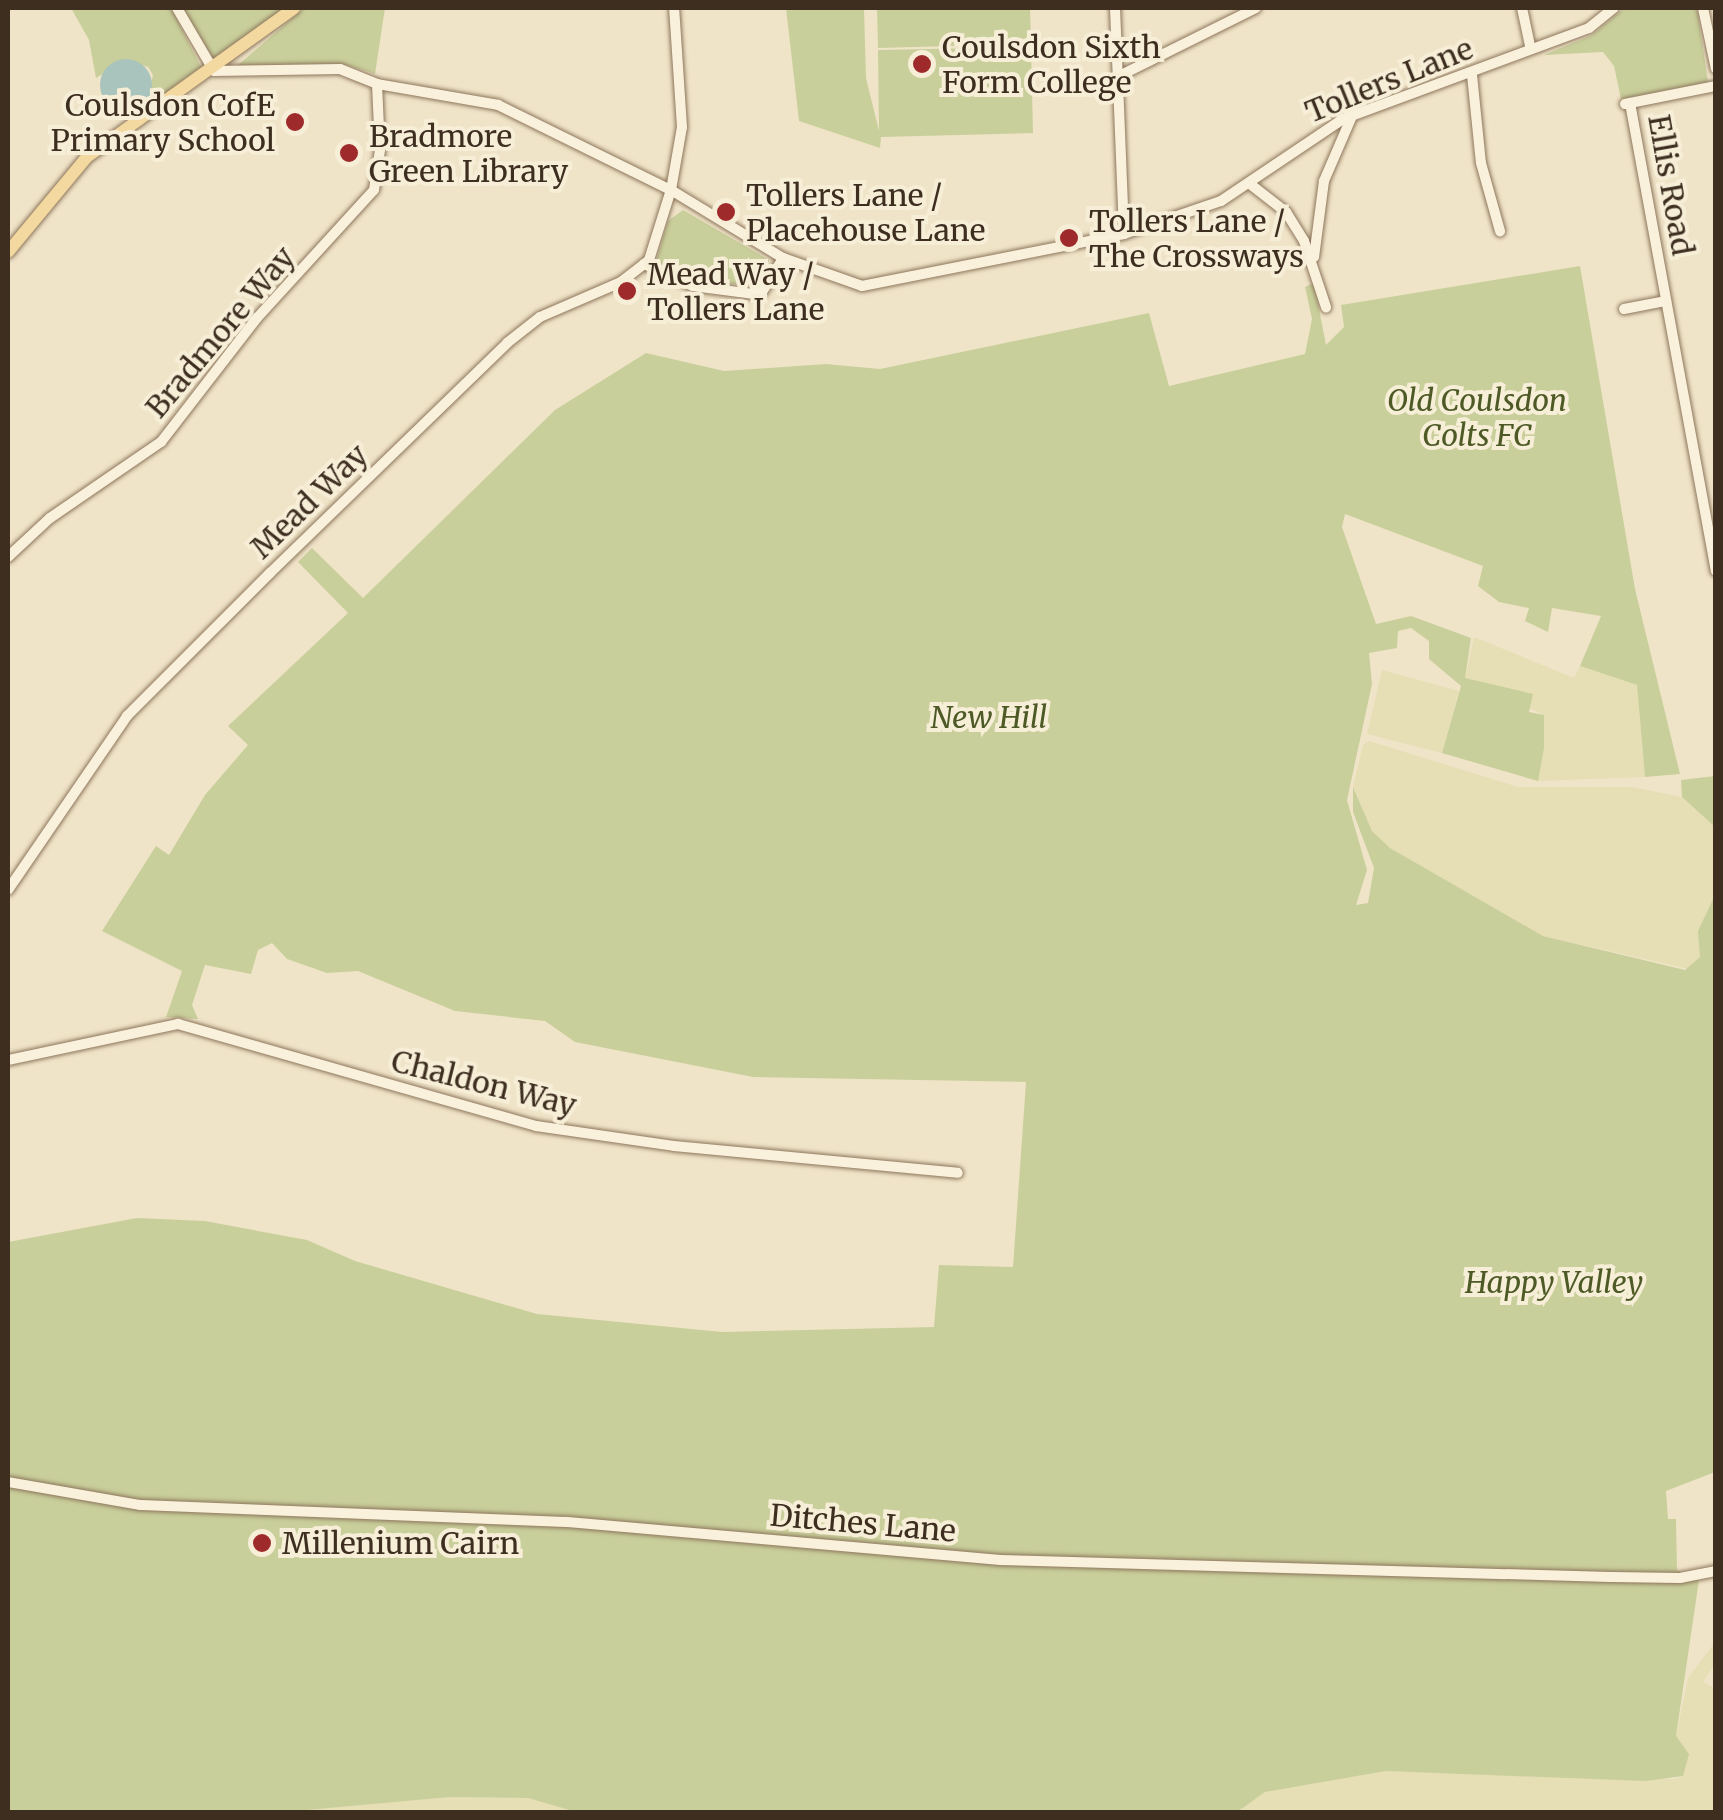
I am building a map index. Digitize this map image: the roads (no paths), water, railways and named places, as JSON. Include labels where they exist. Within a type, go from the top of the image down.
[{"type":"main road","points":[[8,252],[87,157],[214,72],[294,8]]},
{"type":"street","points":[[177,8],[214,72]]},
{"type":"street","points":[[674,8],[682,127],[658,245],[644,264],[694,286],[754,294],[762,292],[783,258]]},
{"type":"street","points":[[1115,8],[1124,234]]},
{"type":"street","points":[[1117,77],[1256,8]]},
{"type":"street","points":[[1522,8],[1530,47]]},
{"type":"street","name":"Tollers Lane","points":[[214,72],[340,69],[377,84],[498,105],[672,190],[783,258],[862,286],[1124,234],[1250,184],[1308,137],[1352,116],[1589,28],[1614,8]]},
{"type":"street","points":[[1703,8],[1716,69]]},
{"type":"street","points":[[1472,74],[1481,163],[1500,231]]},
{"type":"street","name":"Bradmore Way","points":[[8,557],[50,518],[161,442],[257,318],[374,190],[380,163],[377,84]]},
{"type":"street","name":"Ellis Road","points":[[1716,86],[1627,103],[1716,571]]},
{"type":"street","points":[[1314,258],[1324,181],[1352,116]]},
{"type":"street","points":[[1250,184],[1286,212],[1314,258],[1326,307]]},
{"type":"street","name":"Mead Way","points":[[8,890],[127,716],[256,586],[507,343],[540,317],[621,282],[644,264]]},
{"type":"street","points":[[1624,309],[1666,301]]},
{"type":"street","name":"Chaldon Way","points":[[8,1060],[178,1024],[536,1126],[689,1148],[958,1173]]},
{"type":"street","name":"Ditches Lane","points":[[8,1482],[140,1505],[567,1522],[1001,1560],[1611,1577],[1716,1570]]},
{"type":"water","points":[[126,59],[144,67],[152,85],[144,103],[126,111],[108,103],[100,85],[108,67]]},
{"type":"place","name":"Coulsdon Sixth Form College","points":[[922,64]]},
{"type":"place","name":"Coulsdon CofE Primary School","points":[[295,122]]},
{"type":"place","name":"Bradmore Green Library","points":[[349,153]]},
{"type":"place","name":"Tollers Lane / Placehouse Lane","points":[[726,212]]},
{"type":"place","name":"Tollers Lane / The Crossways","points":[[1069,238]]},
{"type":"place","name":"Mead Way / Tollers Lane","points":[[627,291]]},
{"type":"place","name":"Millenium Cairn","points":[[262,1543]]},
{"type":"park label","name":"Old Coulsdon Colts FC","points":[[1477,417]]},
{"type":"park label","name":"New Hill","points":[[989,717]]},
{"type":"park label","name":"Happy Valley","points":[[1554,1282]]}]
